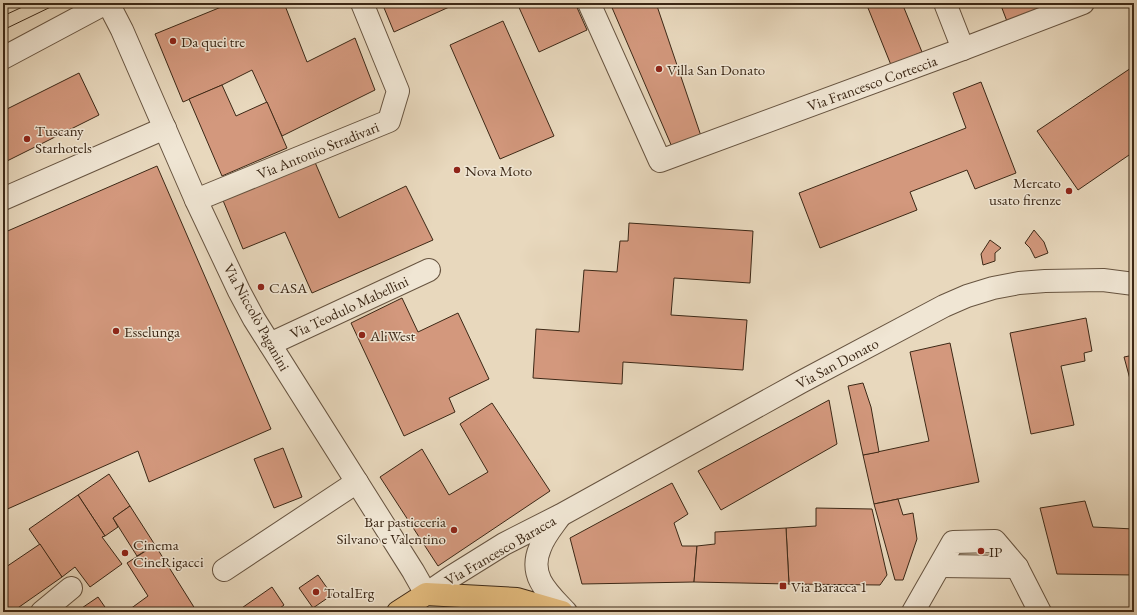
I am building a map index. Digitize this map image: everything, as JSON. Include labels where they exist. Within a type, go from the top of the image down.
[{"type":"main road","name":"Via Francesco Baracca","points":[[398,612],[427,603],[517,599],[562,612]]},
{"type":"street","points":[[3,58],[107,3]]},
{"type":"street","name":"Via Niccolò Paganini","points":[[107,3],[122,30],[196,200],[239,291],[254,319],[413,571],[427,603]]},
{"type":"street","name":"Via Antonio Stradivari","points":[[196,200],[389,121],[398,91],[362,3]]},
{"type":"street","name":"Via Francesco Corteccia","points":[[589,3],[660,161],[1083,3]]},
{"type":"street","points":[[945,3],[963,49]]},
{"type":"street","points":[[3,199],[165,128]]},
{"type":"street","name":"Via Teodulo Mabellini","points":[[270,344],[428,270]]},
{"type":"street","name":"Via San Donato","points":[[561,515],[801,382],[955,301],[993,288],[1019,283],[1103,280],[1134,284]]},
{"type":"street","points":[[224,570],[357,482]]},
{"type":"street","name":"Via Francesco Baracca","points":[[427,603],[450,577],[504,544],[561,515]]},
{"type":"street","name":"Via Francesco Baracca","points":[[561,515],[540,548],[536,570],[545,590],[566,612]]},
{"type":"street","points":[[912,612],[953,542],[995,542],[1016,567],[1040,612]]},
{"type":"street","points":[[42,612],[71,588]]},
{"type":"building","points":[[231,3],[284,3],[307,62],[355,38],[375,90],[282,136],[252,70],[183,102],[155,34]]},
{"type":"building","points":[[382,3],[458,3],[394,32]]},
{"type":"building","points":[[517,3],[575,3],[587,30],[539,52]]},
{"type":"building","name":"Villa San Donato","points":[[610,3],[656,3],[701,136],[672,147]]},
{"type":"building","points":[[866,3],[902,3],[922,52],[891,65]]},
{"type":"building","points":[[1000,3],[1060,3],[1008,24]]},
{"type":"building","points":[[503,21],[554,136],[500,159],[450,45]]},
{"type":"building","points":[[1134,66],[1134,157],[1132,153],[1078,190],[1037,131]]},
{"type":"building","name":"Tuscany Starhotels","points":[[79,73],[99,115],[3,163],[3,111]]},
{"type":"building","points":[[981,82],[1016,173],[975,189],[967,170],[910,192],[917,210],[820,248],[799,193],[966,128],[953,93]]},
{"type":"building","points":[[222,85],[236,116],[267,102],[287,148],[222,176],[189,99]]},
{"type":"building","points":[[314,160],[339,218],[406,186],[433,240],[312,293],[285,232],[243,249],[222,198]]},
{"type":"building","name":"Esselunga","points":[[157,166],[271,429],[149,482],[138,451],[3,511],[3,233]]},
{"type":"building","points":[[629,223],[753,231],[750,283],[674,278],[671,315],[747,320],[743,370],[623,362],[622,384],[533,378],[536,329],[579,332],[584,270],[617,272],[620,241],[628,241]]},
{"type":"building","points":[[1034,230],[1044,242],[1048,253],[1035,258],[1030,248],[1025,243]]},
{"type":"building","points":[[990,240],[1001,248],[995,253],[995,261],[983,265],[981,254]]},
{"type":"building","points":[[402,298],[418,332],[458,313],[489,379],[449,398],[455,412],[404,436],[351,323]]},
{"type":"building","points":[[1086,318],[1092,351],[1084,353],[1085,361],[1061,366],[1074,425],[1031,434],[1010,333]]},
{"type":"building","points":[[950,343],[979,482],[874,504],[863,455],[929,441],[910,352]]},
{"type":"building","points":[[1134,355],[1134,394],[1124,357]]},
{"type":"building","points":[[863,383],[871,407],[879,452],[863,455],[848,386]]},
{"type":"building","points":[[829,400],[837,444],[721,510],[698,471]]},
{"type":"building","points":[[492,403],[550,491],[438,566],[380,477],[422,449],[449,495],[488,472],[460,424]]},
{"type":"building","points":[[283,448],[302,497],[274,508],[254,459]]},
{"type":"building","points":[[109,474],[130,506],[113,518],[118,527],[105,536],[78,495]]},
{"type":"building","points":[[672,483],[688,514],[674,523],[682,546],[697,546],[694,582],[582,584],[570,538]]},
{"type":"building","points":[[78,495],[105,536],[102,537],[122,564],[90,587],[75,567],[62,577],[29,529]]},
{"type":"building","points":[[898,499],[903,515],[913,513],[917,539],[903,580],[895,580],[874,504]]},
{"type":"building","points":[[1085,501],[1093,527],[1134,529],[1134,575],[1057,574],[1040,508]]},
{"type":"building","points":[[130,506],[155,545],[137,556],[113,518]]},
{"type":"building","points":[[816,508],[872,509],[887,575],[880,585],[789,584],[786,528],[816,526]]},
{"type":"building","points":[[786,528],[789,584],[694,582],[697,546],[715,544],[715,532]]},
{"type":"building","points":[[40,544],[62,577],[12,612],[3,612],[3,569]]},
{"type":"building","points":[[155,545],[197,612],[126,612],[148,596],[127,563]]},
{"type":"building","name":"TotalErg","points":[[318,575],[332,595],[313,608],[299,588]]},
{"type":"building","points":[[272,587],[284,605],[275,612],[236,612]]},
{"type":"building","points":[[98,597],[107,610],[103,612],[76,612]]},
{"type":"tram line","points":[[3,16],[31,3]]},
{"type":"tram line","points":[[3,30],[59,3]]},
{"type":"place","name":"Da quei tre","points":[[173,41]]},
{"type":"place","name":"Villa San Donato","points":[[659,69]]},
{"type":"place","name":"Tuscany Starhotels","points":[[27,139]]},
{"type":"place","name":"Nova Moto","points":[[457,170]]},
{"type":"place","name":"Mercato usato firenze","points":[[1069,191]]},
{"type":"place","name":"CASA","points":[[261,287]]},
{"type":"place","name":"Esselunga","points":[[116,331]]},
{"type":"place","name":"AliWest","points":[[362,335]]},
{"type":"place","name":"Bar pasticceria Silvano e Valentino","points":[[454,530]]},
{"type":"place","name":"IP","points":[[981,551]]},
{"type":"place","name":"Cinema CineRigacci","points":[[125,553]]},
{"type":"place","name":"Via Baracca 1","points":[[783,586]]},
{"type":"place","name":"TotalErg","points":[[316,592]]}]
